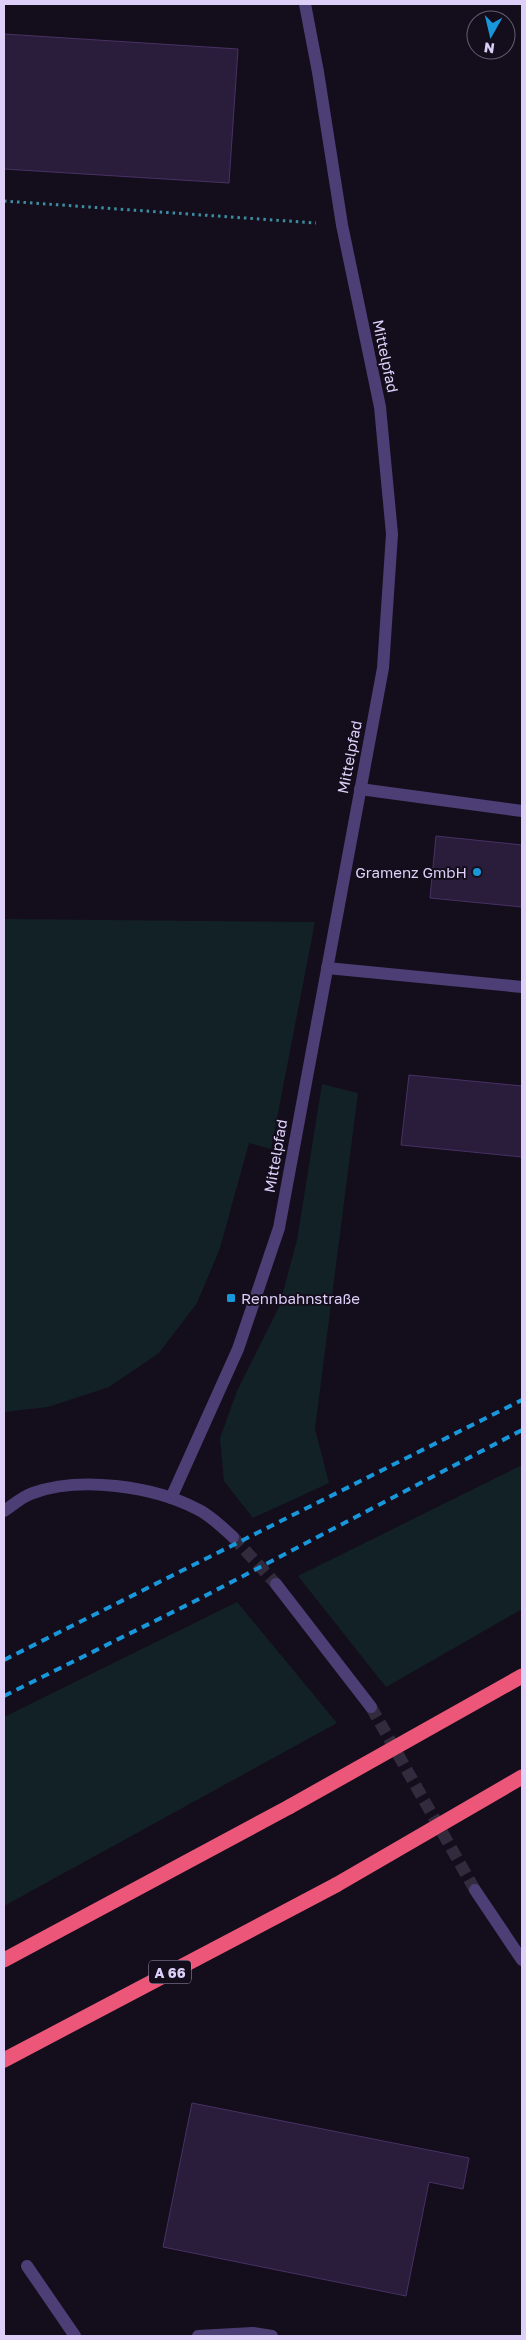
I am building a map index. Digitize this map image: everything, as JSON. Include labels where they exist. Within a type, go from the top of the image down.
[{"type":"highway","points":[[4,1960],[289,1807],[522,1676]]},
{"type":"highway","name":"A 66","points":[[4,2060],[336,1885],[522,1777]]},
{"type":"street","name":"Mittelpfad","points":[[171,1498],[238,1349],[279,1228],[382,668],[392,534],[380,407],[342,225],[318,72],[305,4]]},
{"type":"street","points":[[360,789],[522,811]]},
{"type":"street","points":[[327,968],[522,987]]},
{"type":"street","points":[[4,1510],[32,1493],[62,1486],[91,1485],[121,1488],[171,1498],[198,1509],[233,1537]]},
{"type":"street","points":[[276,1584],[371,1707]]},
{"type":"street","points":[[475,1890],[522,1960]]},
{"type":"street","points":[[27,2266],[75,2336]]},
{"type":"street","points":[[198,2336],[254,2333],[272,2336]]},
{"type":"path","points":[[4,202],[342,225]]},
{"type":"shaded area","points":[[4,919],[315,922],[271,1149],[249,1143],[220,1248],[197,1303],[159,1353],[109,1387],[48,1407],[4,1412]]},
{"type":"shaded area","points":[[322,1084],[358,1093],[315,1429],[329,1483],[253,1518],[224,1481],[220,1438],[237,1391],[279,1307],[297,1240]]},
{"type":"shaded area","points":[[522,1465],[522,1609],[386,1687],[298,1576]]},
{"type":"shaded area","points":[[237,1602],[337,1723],[4,1906],[4,1717]]},
{"type":"building","points":[[4,34],[238,49],[229,183],[4,169]]},
{"type":"building","name":"Gramenz GmbH","points":[[436,836],[522,845],[522,907],[430,898]]},
{"type":"building","points":[[409,1075],[522,1086],[522,1157],[401,1145]]},
{"type":"building","points":[[192,2103],[469,2158],[463,2189],[429,2182],[406,2296],[163,2247]]},
{"type":"tunnel","points":[[233,1537],[276,1584]]},
{"type":"tunnel","points":[[371,1707],[475,1890]]},
{"type":"railway","points":[[4,1660],[522,1400]]},
{"type":"railway","points":[[4,1696],[199,1599],[522,1430]]},
{"type":"place","name":"Gramenz GmbH","points":[[477,872]]},
{"type":"place","name":"Rennbahnstraße","points":[[231,1298]]}]
